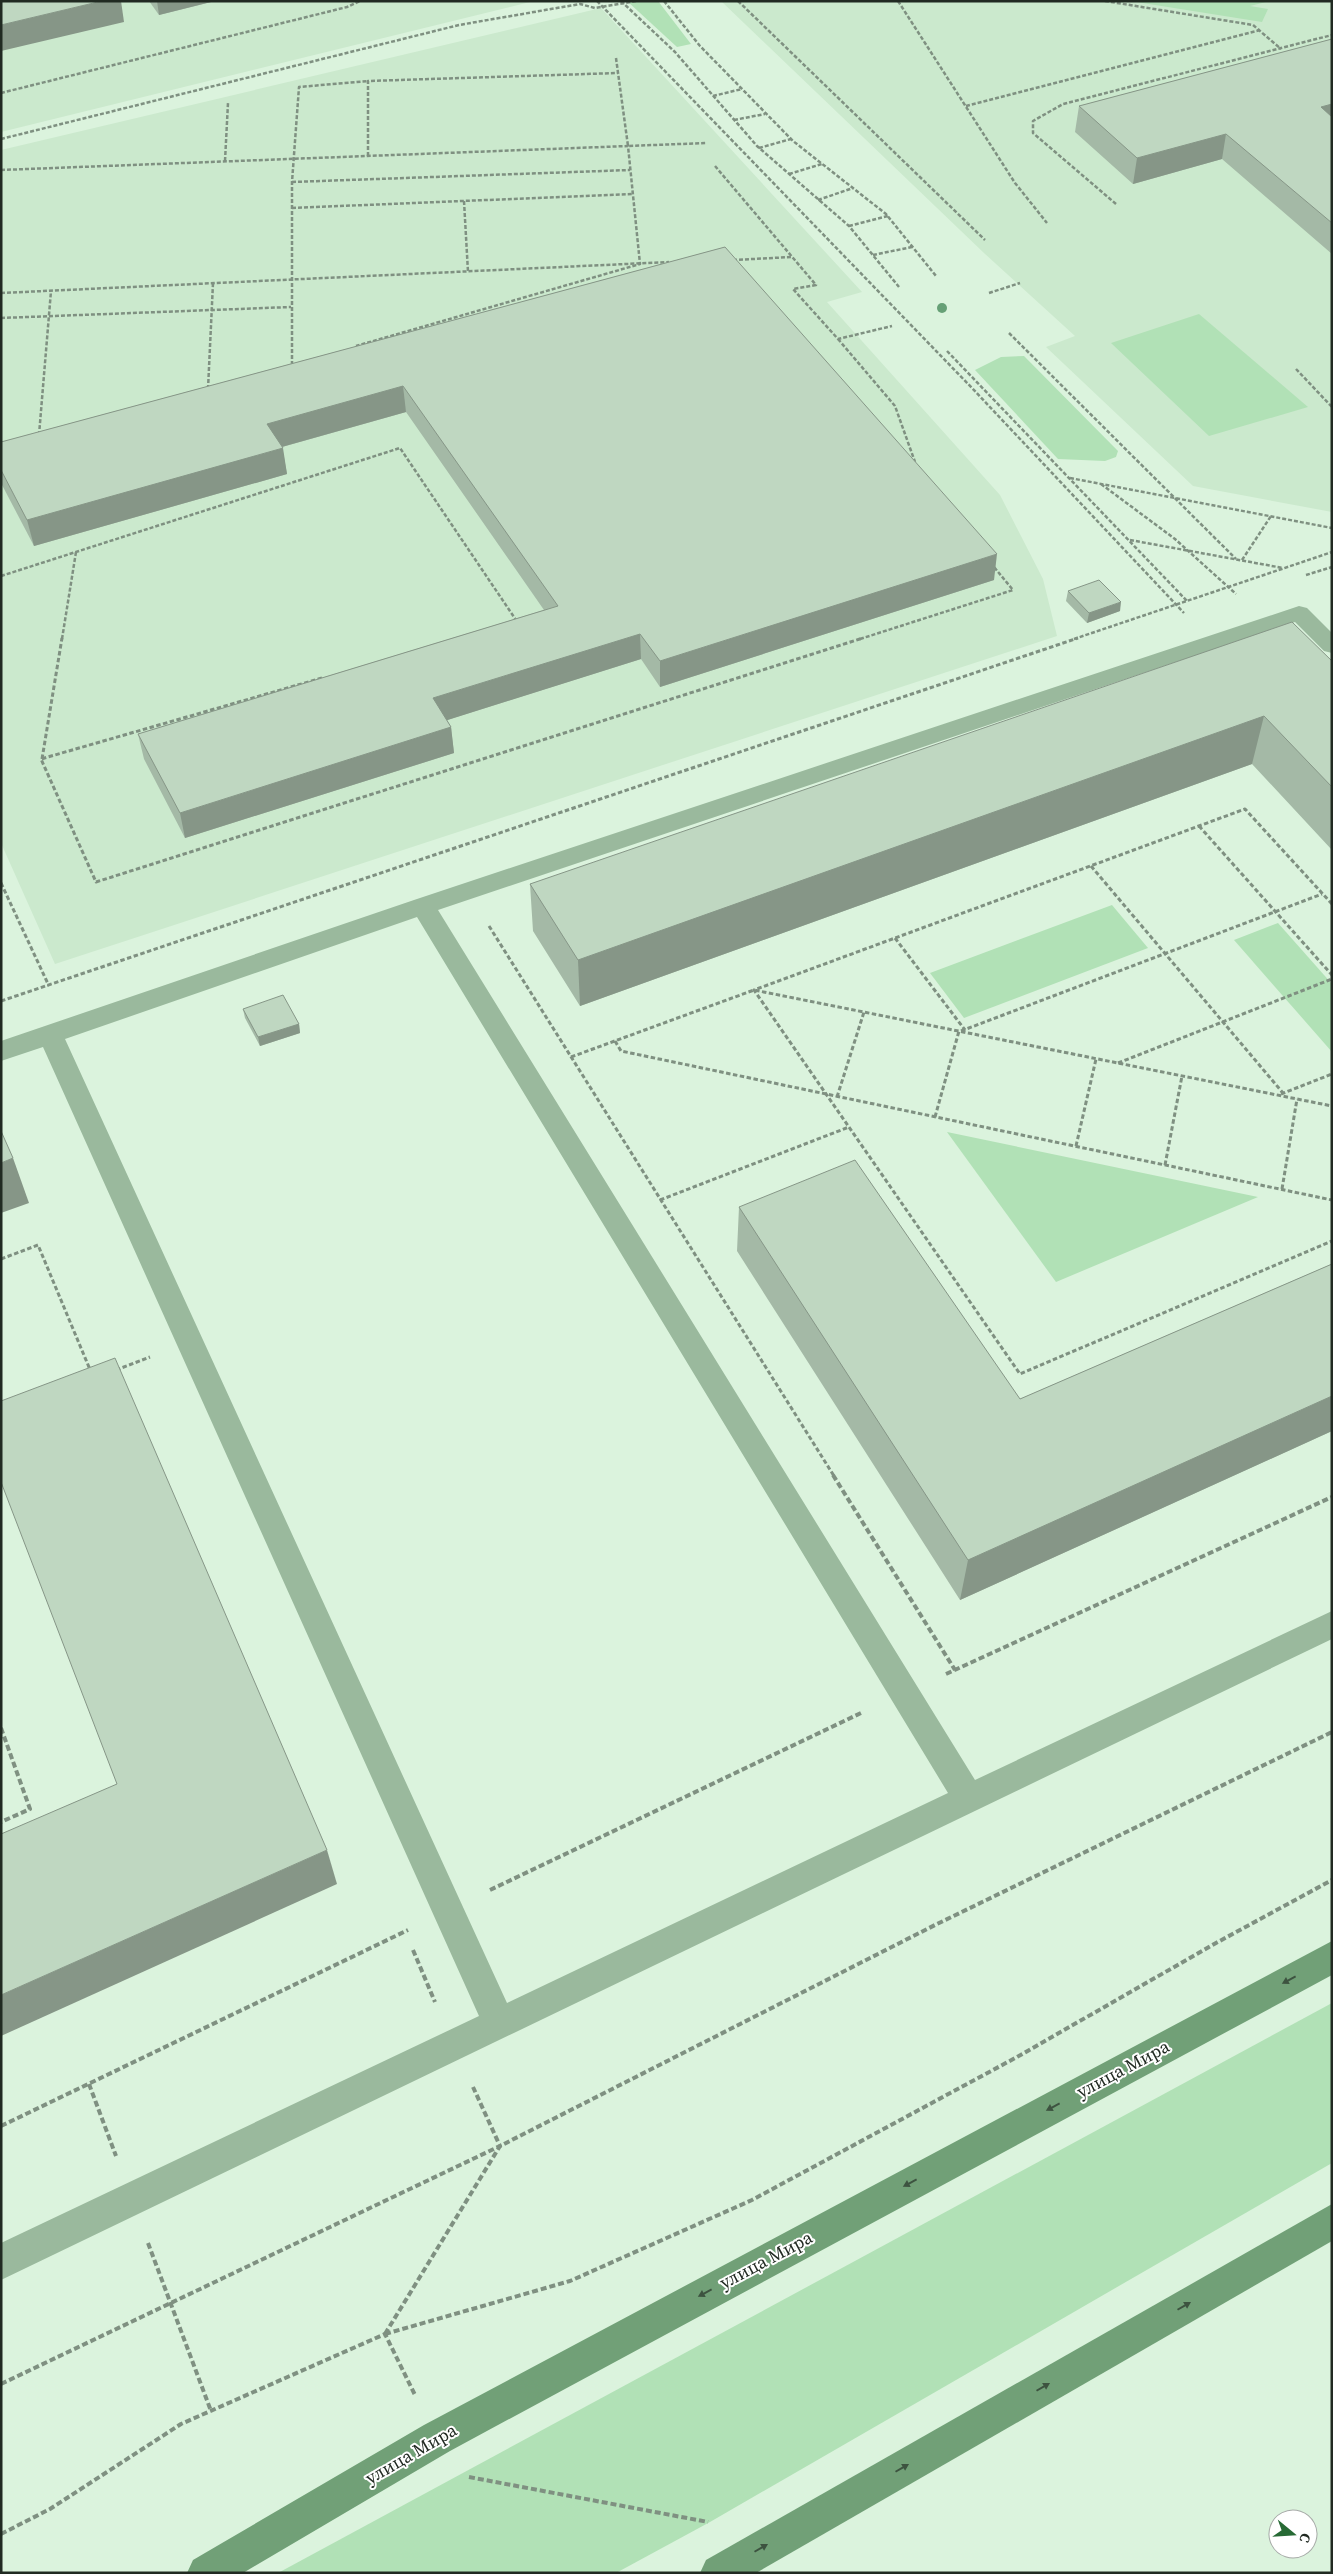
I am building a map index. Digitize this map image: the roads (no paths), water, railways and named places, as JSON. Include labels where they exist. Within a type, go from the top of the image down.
[{"type":"main road","name":"улица Мира","points":[[206,2573],[437,2438],[1332,1957]]},
{"type":"main road","points":[[719,2573],[1332,2221]]},
{"type":"lane","points":[[1,1051],[423,906],[1299,613],[1332,646]]},
{"type":"lane","points":[[423,906],[969,1799]]},
{"type":"lane","points":[[50,1035],[500,2024]]},
{"type":"lane","points":[[1,2262],[1332,1624]]}]
